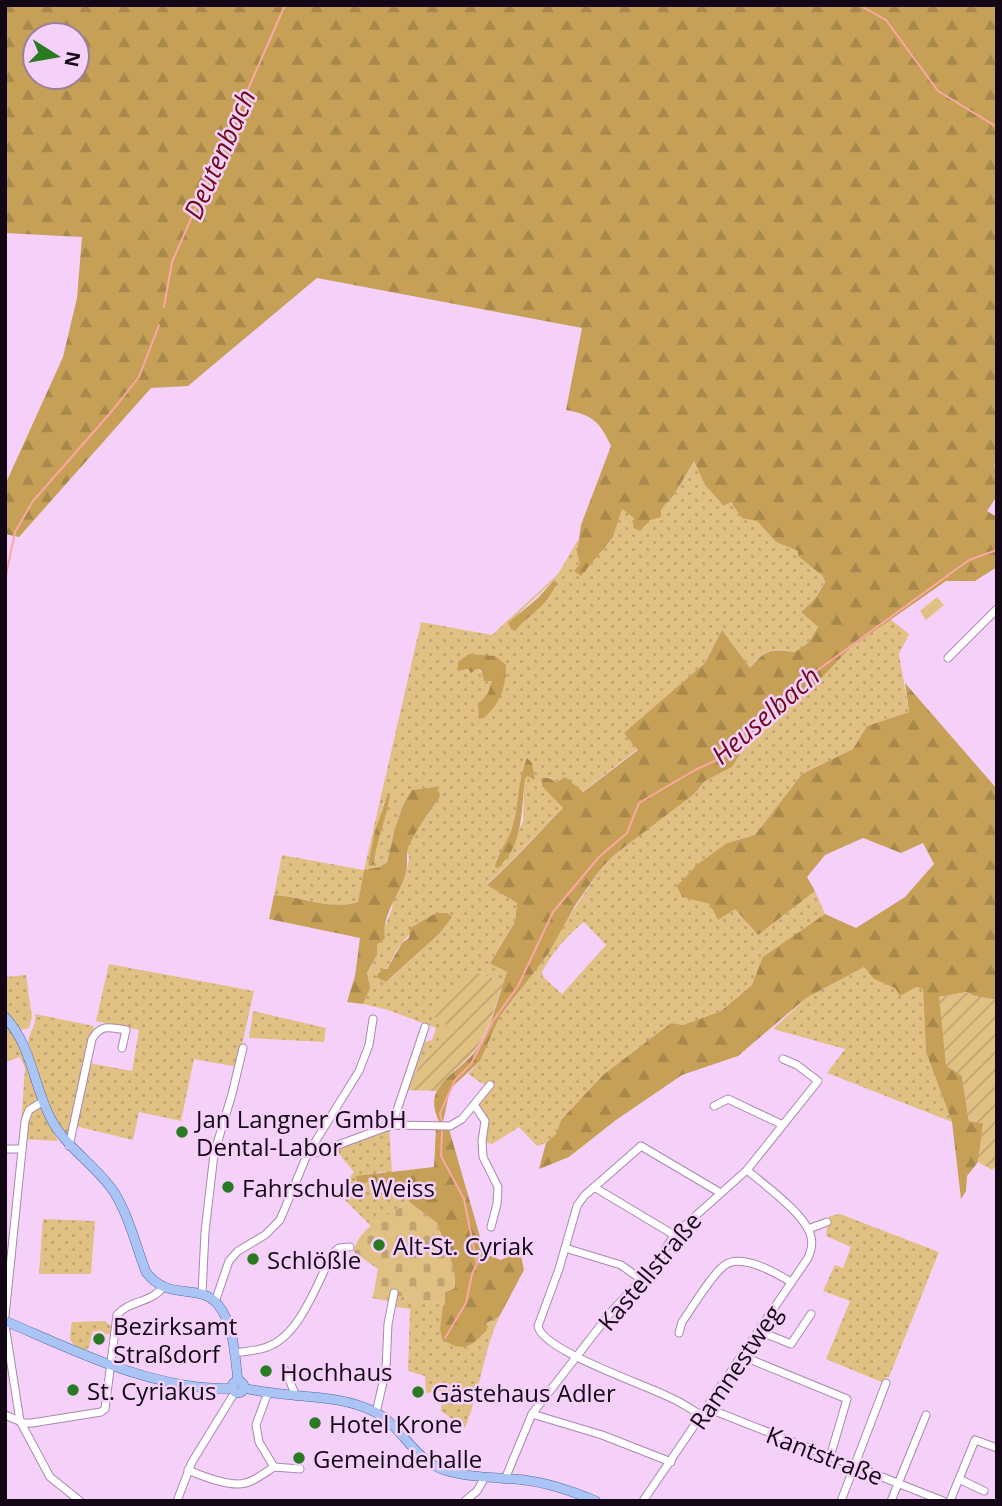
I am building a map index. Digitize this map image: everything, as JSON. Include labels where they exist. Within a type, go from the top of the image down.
[{"type":"main road","points":[[5,1017],[20,1037],[29,1056],[42,1102],[60,1134],[114,1193],[146,1272],[163,1287],[202,1294],[215,1301],[227,1320],[237,1387]]},
{"type":"main road","points":[[5,1321],[111,1366],[170,1382],[237,1387],[356,1405],[376,1413],[431,1464],[447,1471],[567,1489],[596,1501]]},
{"type":"street","points":[[947,658],[997,609]]},
{"type":"street","points":[[215,1301],[229,1261],[238,1251],[265,1235],[280,1220],[307,1154],[359,1071],[369,1045],[373,1019]]},
{"type":"street","points":[[69,1146],[92,1039],[102,1027],[126,1030],[122,1048]]},
{"type":"street","points":[[392,1125],[425,1027]]},
{"type":"street","points":[[202,1294],[205,1232],[214,1154],[243,1048]]},
{"type":"street","name":"Kastellstraße","points":[[505,1479],[533,1415],[611,1312],[656,1264],[674,1235],[719,1192],[747,1170],[818,1081],[797,1065],[783,1059]]},
{"type":"street","points":[[307,1154],[392,1125],[450,1126],[475,1106],[490,1085]]},
{"type":"street","points":[[714,1106],[728,1099],[783,1125]]},
{"type":"street","points":[[42,1102],[27,1112],[5,1321],[20,1421],[50,1476],[80,1501]]},
{"type":"street","points":[[475,1106],[485,1121],[483,1157],[498,1187],[491,1227]]},
{"type":"street","points":[[702,1416],[668,1396],[591,1365],[542,1336],[538,1326],[577,1206],[594,1187],[641,1146],[719,1192]]},
{"type":"street","points":[[5,1149],[22,1149]]},
{"type":"street","points":[[747,1170],[791,1209],[808,1229],[827,1222]]},
{"type":"street","points":[[594,1187],[674,1235]]},
{"type":"street","name":"Ramnestweg","points":[[643,1501],[811,1251],[808,1229]]},
{"type":"street","points":[[234,1353],[267,1348],[287,1335],[299,1319],[333,1253],[339,1248],[350,1247]]},
{"type":"street","points":[[565,1248],[621,1265],[642,1280]]},
{"type":"street","points":[[679,1334],[682,1322],[725,1265],[738,1261],[775,1272],[791,1282]]},
{"type":"street","points":[[5,1415],[32,1423],[101,1412],[106,1406],[117,1315],[129,1305],[158,1295],[163,1287]]},
{"type":"street","points":[[376,1413],[386,1369],[388,1324],[394,1293]]},
{"type":"street","points":[[759,1331],[791,1344],[811,1314]]},
{"type":"street","points":[[742,1356],[847,1399],[830,1457]]},
{"type":"street","points":[[285,1370],[296,1396]]},
{"type":"street","points":[[841,1501],[886,1383]]},
{"type":"street","points":[[177,1501],[188,1470],[237,1387]]},
{"type":"street","points":[[268,1392],[256,1425],[259,1442],[274,1467]]},
{"type":"street","name":"Kantstraße","points":[[707,1408],[943,1501]]},
{"type":"street","points":[[533,1415],[632,1446],[671,1462]]},
{"type":"street","points":[[891,1501],[926,1415]]},
{"type":"street","points":[[950,1501],[975,1440],[997,1448]]},
{"type":"street","points":[[188,1470],[238,1484],[257,1478],[274,1467],[300,1469]]},
{"type":"street","points":[[465,1501],[477,1491],[485,1477]]},
{"type":"street","points":[[959,1479],[984,1491]]},
{"type":"green space","points":[[5,5],[997,5],[997,457],[994,466],[997,469],[997,496],[987,511],[997,517],[997,567],[975,581],[946,581],[850,648],[813,687],[759,724],[732,767],[705,781],[693,795],[614,855],[602,867],[576,904],[548,954],[500,1016],[480,1061],[450,1089],[443,1122],[440,1123],[434,1100],[437,1090],[467,1061],[480,1044],[494,1014],[507,972],[490,963],[515,922],[517,903],[487,885],[563,808],[542,786],[542,778],[557,782],[565,777],[583,792],[638,750],[624,733],[705,663],[722,630],[750,668],[769,652],[795,652],[809,642],[818,627],[801,612],[814,600],[825,582],[823,576],[798,556],[798,551],[776,542],[757,521],[742,518],[731,502],[724,506],[705,485],[694,461],[674,495],[661,509],[661,517],[650,520],[640,531],[633,528],[634,518],[622,509],[613,537],[581,576],[574,571],[580,564],[577,552],[581,525],[611,446],[603,431],[589,417],[566,410],[582,328],[317,278],[188,386],[151,388],[19,537],[5,534],[5,485],[63,357],[77,298],[82,237],[5,233]]},
{"type":"green space","points":[[694,461],[705,485],[725,506],[730,502],[757,521],[776,542],[798,551],[823,575],[825,581],[814,600],[801,612],[818,627],[809,642],[795,652],[769,651],[750,668],[722,630],[705,663],[625,733],[638,749],[582,792],[548,778],[543,786],[563,808],[487,884],[517,903],[515,922],[490,962],[507,972],[504,982],[475,972],[436,1046],[411,1077],[424,1042],[432,1040],[436,1028],[388,1010],[363,1004],[369,988],[367,974],[377,955],[377,945],[393,900],[406,876],[409,858],[407,848],[439,799],[436,788],[412,791],[404,803],[395,828],[387,861],[381,867],[364,870],[421,622],[492,635],[558,574],[578,540],[580,564],[613,537],[622,508],[634,518],[650,520],[674,495]],"holes":[[[554,580],[558,583],[522,622],[519,622],[520,612]],[[495,656],[492,708],[488,714],[488,693],[493,681],[476,668],[458,671]],[[525,760],[523,821],[504,863],[496,860],[513,826]],[[389,801],[377,840],[374,864],[368,865],[384,802]],[[436,913],[447,913],[451,917],[439,934],[386,982],[379,977],[415,924]]]},
{"type":"green space","points":[[554,580],[558,583],[544,603],[515,631],[511,629],[508,623],[538,598]]},
{"type":"green space","points":[[937,597],[944,605],[926,620],[920,611]]},
{"type":"green space","points":[[890,619],[909,634],[899,654],[909,712],[867,726],[853,749],[802,774],[755,835],[727,843],[682,897],[735,909],[758,935],[815,891],[825,914],[764,957],[752,985],[721,1011],[683,1025],[671,1023],[603,1075],[561,1120],[556,1134],[546,1143],[537,1146],[519,1127],[492,1144],[484,1142],[486,1122],[478,1104],[486,1086],[468,1074],[480,1061],[500,1016],[517,995],[602,867],[693,795],[705,781],[732,767],[759,724],[813,687],[850,648]],"holes":[[[584,922],[606,945],[562,994],[543,977],[542,972],[555,951]]]},
{"type":"green space","points":[[469,654],[495,656],[506,665],[501,694],[484,718],[479,718],[478,705],[488,693],[492,681],[484,681],[481,670],[477,669],[471,673],[468,669],[458,671],[458,662]]},
{"type":"green space","points":[[905,683],[997,789],[997,1000],[967,992],[939,997],[962,1076],[969,1121],[984,1123],[978,1162],[967,1176],[966,1191],[961,1199],[952,1122],[926,1052],[923,989],[916,987],[900,996],[895,988],[874,979],[864,967],[806,998],[738,1056],[682,1075],[616,1120],[569,1157],[539,1169],[546,1143],[556,1134],[561,1120],[603,1075],[671,1023],[683,1025],[721,1011],[752,985],[763,957],[825,914],[856,928],[905,897],[934,864],[923,843],[901,853],[863,838],[825,855],[807,877],[815,891],[758,935],[735,909],[718,920],[710,904],[682,897],[677,886],[698,864],[727,843],[755,835],[802,774],[853,749],[867,726],[909,712]]},
{"type":"green space","points":[[527,758],[532,763],[535,780],[527,776],[525,779],[517,838],[513,849],[498,868],[495,867],[496,862],[513,825]]},
{"type":"green space","points":[[436,787],[440,794],[439,799],[409,845],[406,873],[385,923],[385,938],[377,945],[377,955],[367,973],[370,988],[363,1004],[347,1002],[355,976],[360,938],[269,919],[274,895],[337,905],[358,902],[364,870],[380,867],[387,862],[395,828],[412,790]]},
{"type":"green space","points":[[388,793],[387,812],[374,864],[371,866],[368,865],[375,831]]},
{"type":"green space","points":[[282,855],[364,870],[358,902],[337,905],[274,895]]},
{"type":"green space","points":[[436,913],[447,913],[452,917],[439,934],[386,982],[376,977],[383,969],[387,969],[402,943],[409,938],[410,928]]},
{"type":"green space","points":[[109,964],[254,991],[237,1067],[194,1059],[181,1121],[139,1112],[133,1140],[75,1126],[89,1063],[132,1071],[139,1030],[96,1021]]},
{"type":"green space","points":[[864,967],[885,983],[923,988],[926,1052],[952,1122],[827,1073],[845,1049],[773,1029],[806,998]]},
{"type":"green space","points":[[475,972],[504,982],[482,1039],[472,1054],[437,1091],[407,1090],[415,1073],[438,1042],[446,1024],[431,1015]]},
{"type":"green space","points":[[26,975],[32,1017],[29,1028],[21,1030],[5,1012],[5,977]]},
{"type":"green space","points":[[967,992],[997,1000],[997,1165],[992,1170],[978,1162],[983,1123],[969,1121],[962,1076],[946,1066],[939,997]]},
{"type":"green space","points":[[253,1011],[326,1028],[324,1042],[249,1038]]},
{"type":"green space","points":[[35,1014],[94,1026],[69,1137],[54,1116],[28,1042]]},
{"type":"green space","points":[[5,1021],[25,1055],[40,1105],[58,1141],[20,1139],[25,1068],[20,1057],[5,1062]]},
{"type":"green space","points":[[389,1126],[392,1173],[379,1172],[357,1184],[388,1184],[401,1190],[409,1202],[371,1226],[337,1192],[354,1172],[334,1148]]},
{"type":"green space","points":[[436,1128],[449,1129],[485,1254],[501,1260],[511,1255],[521,1256],[524,1270],[499,1317],[486,1323],[487,1330],[472,1344],[462,1347],[442,1339],[440,1329],[445,1292],[455,1288],[454,1269],[437,1223],[409,1202],[407,1194],[399,1188],[371,1182],[357,1184],[356,1176],[434,1167]]},
{"type":"green space","points":[[409,1202],[437,1223],[454,1269],[455,1288],[445,1292],[445,1305],[374,1291],[378,1269],[354,1252],[361,1235]]},
{"type":"green space","points":[[840,1214],[939,1252],[889,1377],[886,1377],[884,1383],[826,1359],[850,1301],[823,1291],[835,1265],[843,1268],[851,1247],[826,1236],[829,1216]]},
{"type":"green space","points":[[43,1219],[95,1221],[91,1274],[39,1274]]},
{"type":"green space","points":[[374,1291],[445,1305],[442,1320],[486,1323],[499,1317],[465,1428],[441,1411],[441,1391],[426,1393],[425,1376],[408,1371],[410,1309],[396,1307],[397,1303],[372,1298]]},
{"type":"green space","points":[[105,1321],[114,1329],[113,1335],[93,1331],[89,1347],[85,1351],[75,1346],[70,1337],[72,1322]]},
{"type":"waterway","name":"Deutenbach","points":[[164,307],[172,262],[285,5]]},
{"type":"waterway","name":"Deutenbach","points":[[859,5],[886,20],[938,91],[997,127]]},
{"type":"waterway","name":"Deutenbach","points":[[5,580],[15,532],[33,501],[139,377],[159,325]]},
{"type":"waterway","name":"Heuselbach","points":[[442,1122],[440,1113],[455,1080],[471,1064],[493,1021],[518,986],[553,912],[599,857],[627,833],[639,803],[723,757],[745,730],[778,699],[969,560],[997,550]]},
{"type":"waterway","name":"Heuselbach","points":[[442,1130],[441,1156],[464,1199],[477,1264],[466,1303],[445,1338]]},
{"type":"place","name":"Jan Langner GmbH Dental-Labor","points":[[182,1132]]},
{"type":"place","name":"Fahrschule Weiss","points":[[228,1187]]},
{"type":"place","name":"Alt-St. Cyriak","points":[[379,1245]]},
{"type":"place","name":"Schlößle","points":[[253,1259]]},
{"type":"place","name":"Bezirksamt Straßdorf","points":[[99,1339]]},
{"type":"place","name":"Hochhaus","points":[[266,1371]]},
{"type":"place","name":"St. Cyriakus","points":[[73,1390]]},
{"type":"place","name":"Gästehaus Adler","points":[[418,1392]]},
{"type":"place","name":"Hotel Krone","points":[[315,1423]]},
{"type":"place","name":"Gemeindehalle","points":[[299,1458]]}]
